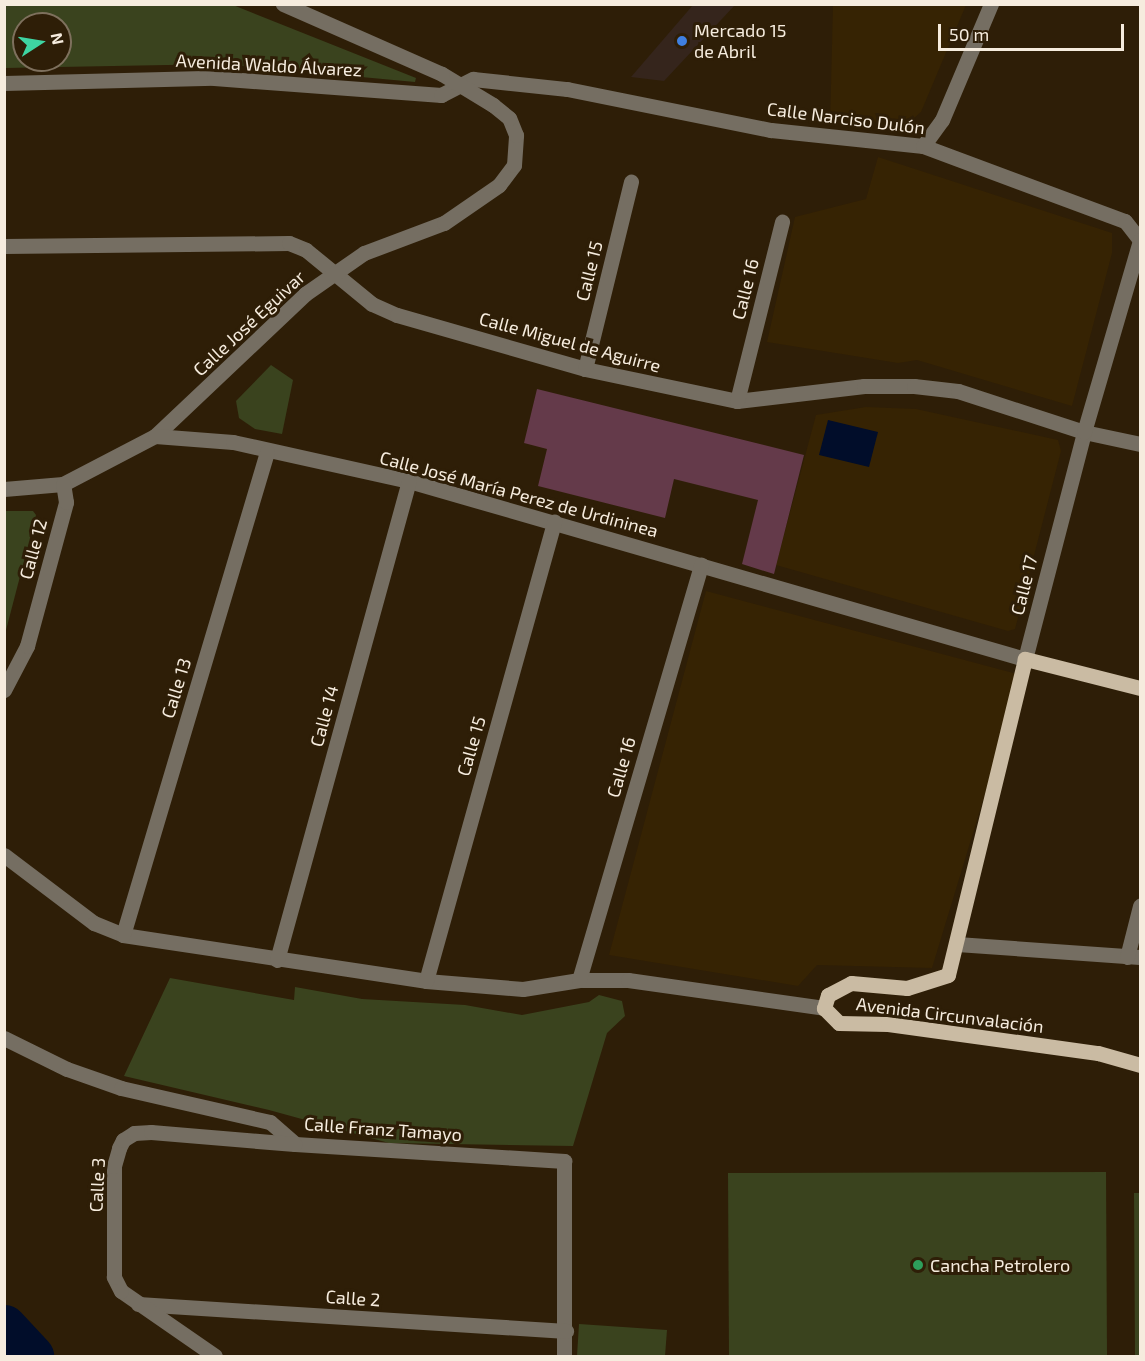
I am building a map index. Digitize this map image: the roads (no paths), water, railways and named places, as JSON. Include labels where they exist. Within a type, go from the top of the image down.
[{"type":"main road","points":[[1025,659],[1140,688]]},
{"type":"main road","name":"Calle 17","points":[[957,944],[1025,659]]},
{"type":"main road","name":"Avenida Circunvalación","points":[[957,944],[948,975],[940,981],[907,988],[850,983],[828,995],[824,1008],[839,1023],[888,1024],[1086,1052],[1140,1065]]},
{"type":"street","name":"Calle José Eguivar","points":[[155,436],[305,294],[364,253],[444,223],[499,185],[514,165],[517,143],[509,118],[442,74],[283,4]]},
{"type":"street","points":[[923,146],[942,120],[991,4]]},
{"type":"street","name":"Avenida Waldo Álvarez","points":[[4,83],[214,78],[441,95],[457,85]]},
{"type":"street","name":"Calle Narciso Dulón","points":[[457,85],[473,79],[567,89],[771,130],[923,146],[1125,221],[1140,240]]},
{"type":"street","name":"Calle 15","points":[[585,369],[631,182]]},
{"type":"street","name":"Calle 16","points":[[737,401],[782,222]]},
{"type":"street","name":"Calle 17","points":[[1025,659],[1084,432],[1140,240]]},
{"type":"street","name":"Calle Miguel de Aguirre","points":[[4,246],[290,243],[306,250],[372,304],[397,315],[585,369],[737,401],[864,386],[914,386],[958,391],[1084,432],[1140,444]]},
{"type":"street","name":"Calle José María Perez de Urdininea","points":[[4,489],[63,484],[155,436],[203,438],[409,481],[1025,659]]},
{"type":"street","name":"Calle 13","points":[[123,935],[267,452]]},
{"type":"street","name":"Calle 14","points":[[277,960],[409,481]]},
{"type":"street","name":"Calle 12","points":[[4,690],[27,646],[66,502],[63,484]]},
{"type":"street","name":"Calle 15","points":[[426,981],[554,522]]},
{"type":"street","name":"Calle 16","points":[[579,980],[701,565]]},
{"type":"street","points":[[4,855],[94,923],[123,935],[426,981],[523,989],[579,980],[628,980],[824,1008]]},
{"type":"street","points":[[957,944],[1134,957],[1140,906]]},
{"type":"street","name":"Calle Franz Tamayo","points":[[4,1038],[67,1069],[121,1088],[270,1122],[295,1144],[564,1161],[566,1331]]},
{"type":"street","name":"Calle 3","points":[[215,1356],[121,1291],[114,1277],[114,1166],[123,1140],[134,1133],[151,1132],[295,1144]]},
{"type":"street","name":"Calle 2","points":[[138,1304],[566,1331]]},
{"type":"street","points":[[564,1356],[566,1331]]},
{"type":"water","points":[[828,420],[878,432],[869,467],[819,455]]},
{"type":"waterway","points":[[4,1327],[31,1356]]},
{"type":"place","name":"Mercado 15 de Abril","points":[[682,41]]},
{"type":"place","name":"Cancha Petrolero","points":[[918,1265]]}]
